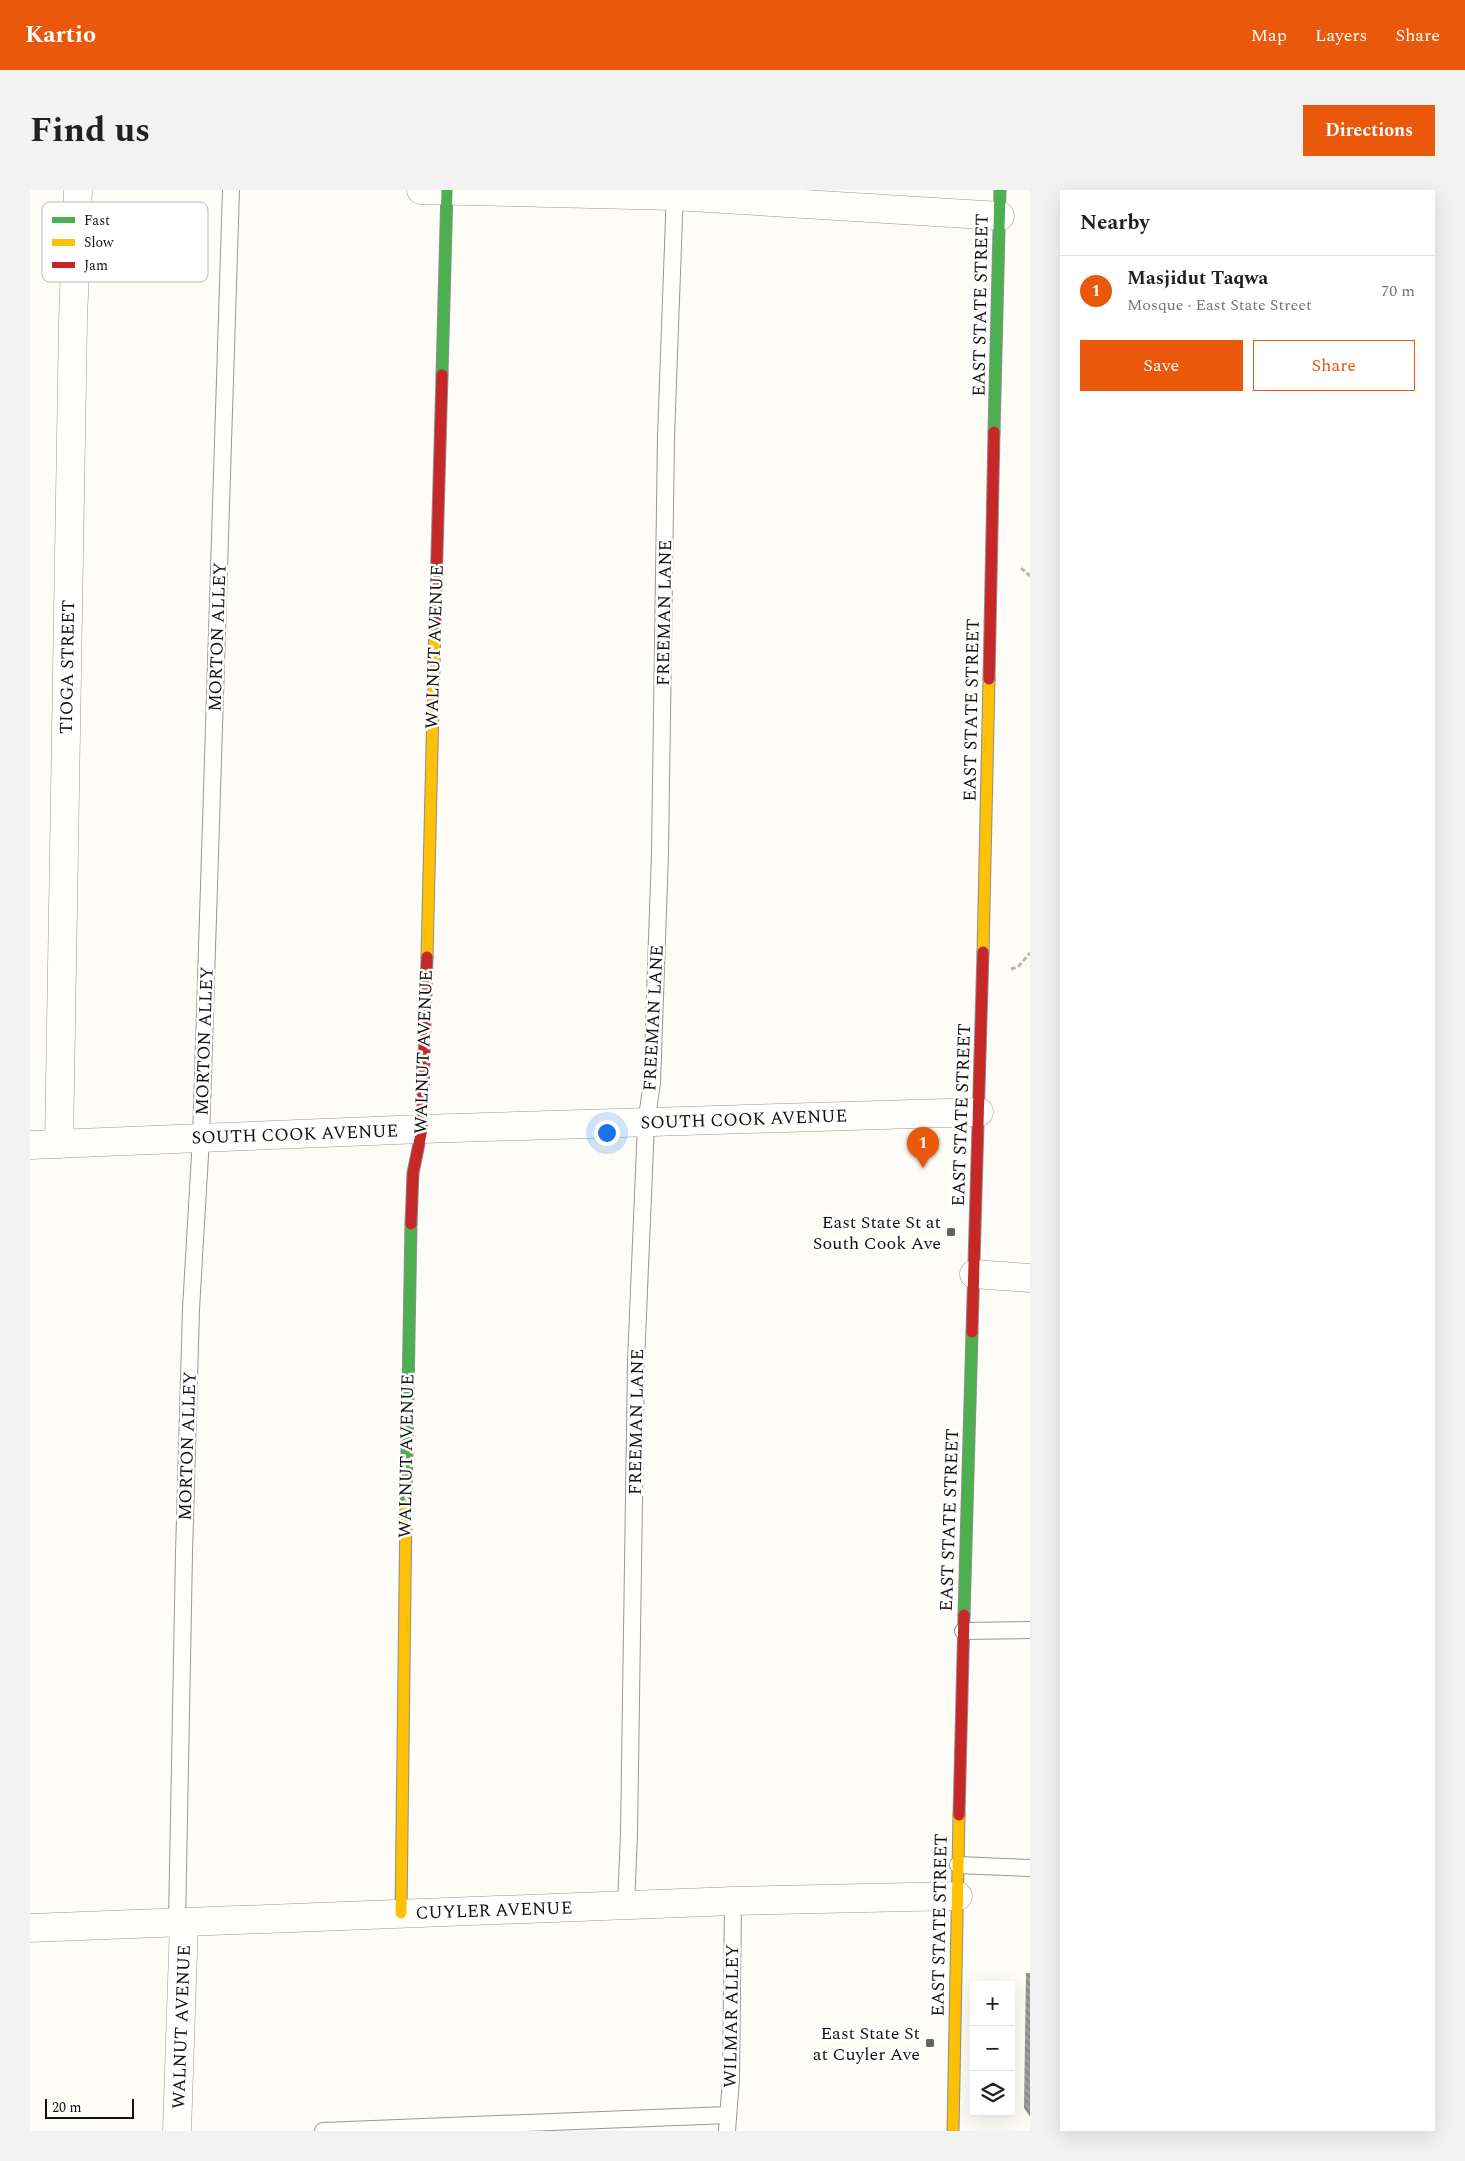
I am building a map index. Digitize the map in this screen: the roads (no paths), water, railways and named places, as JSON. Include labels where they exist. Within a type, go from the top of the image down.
[{"type":"street","points":[[438,190],[674,193],[1000,203]]},
{"type":"street","name":"WALNUT AVENUE","points":[[401,1913],[408,1329],[413,1173],[422,1129],[438,190]]},
{"type":"street","name":"EAST STATE STREET","points":[[953,2131],[963,1631],[979,1112],[1000,203]]},
{"type":"street","name":"TIOGA STREET","points":[[59,1144],[74,282]]},
{"type":"street","name":"SOUTH COOK AVENUE","points":[[30,1145],[422,1129],[979,1112]]},
{"type":"street","points":[[974,1274],[1030,1278]]},
{"type":"street","name":"CUYLER AVENUE","points":[[30,1928],[733,1901],[958,1896]]},
{"type":"street","name":"WALNUT AVENUE","points":[[177,2131],[181,1922]]},
{"type":"lane","name":"MORTON ALLEY","points":[[181,1922],[183,1563],[190,1328],[201,1138],[231,190]]},
{"type":"lane","name":"FREEMAN LANE","points":[[626,1905],[629,1834],[636,1362],[646,1123],[652,1084],[660,853],[666,437],[674,193]]},
{"type":"lane","points":[[963,1631],[1030,1630]]},
{"type":"lane","points":[[958,1865],[1030,1868]]},
{"type":"lane","name":"WILMAR ALLEY","points":[[728,2123],[731,2080],[733,1901]]},
{"type":"lane","points":[[323,2131],[728,2123]]},
{"type":"place","name":"Masjidut Taqwa","points":[[923,1168]]},
{"type":"place","name":"East State St at South Cook Ave","points":[[951,1232]]},
{"type":"place","name":"East State St at Cuyler Ave","points":[[930,2043]]}]
